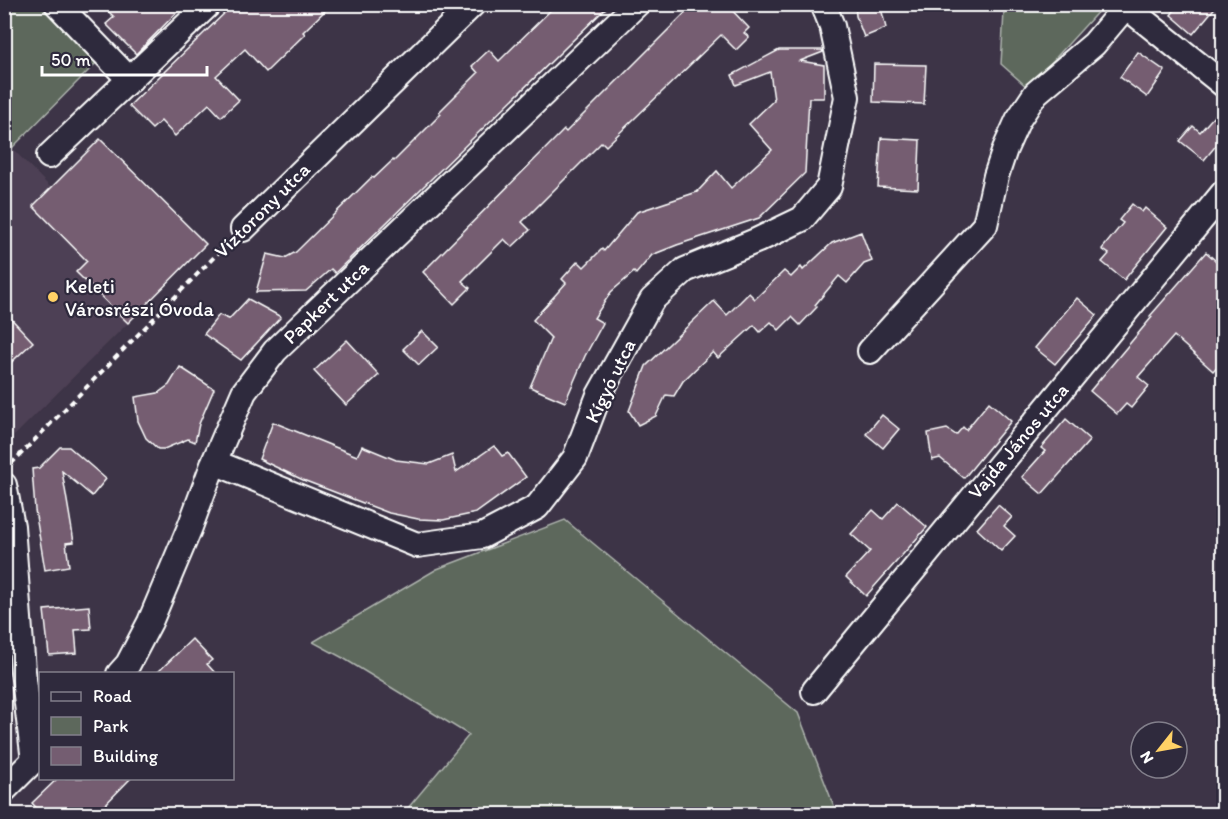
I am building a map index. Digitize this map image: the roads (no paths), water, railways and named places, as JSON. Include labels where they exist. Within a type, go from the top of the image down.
[{"type":"street","points":[[57,4],[130,80]]},
{"type":"street","points":[[49,156],[209,4]]},
{"type":"street","name":"Víztorony utca","points":[[243,229],[473,4]]},
{"type":"street","name":"Papkert utca","points":[[121,672],[150,622],[244,392],[275,351],[638,4]]},
{"type":"street","name":"Kígyó utca","points":[[214,462],[417,545],[482,536],[537,507],[575,458],[598,395],[652,300],[685,270],[802,219],[829,187],[846,97],[832,26],[823,4]]},
{"type":"street","points":[[870,351],[985,225],[996,176],[1005,149],[1018,120],[1036,93],[1136,9],[1224,86]]},
{"type":"street","name":"Vajda János utca","points":[[814,691],[1224,192]]},
{"type":"street","points":[[4,485],[12,526],[23,671],[37,758],[4,789]]},
{"type":"place","name":"Keleti Városrészi Óvoda","points":[[53,297]]}]
